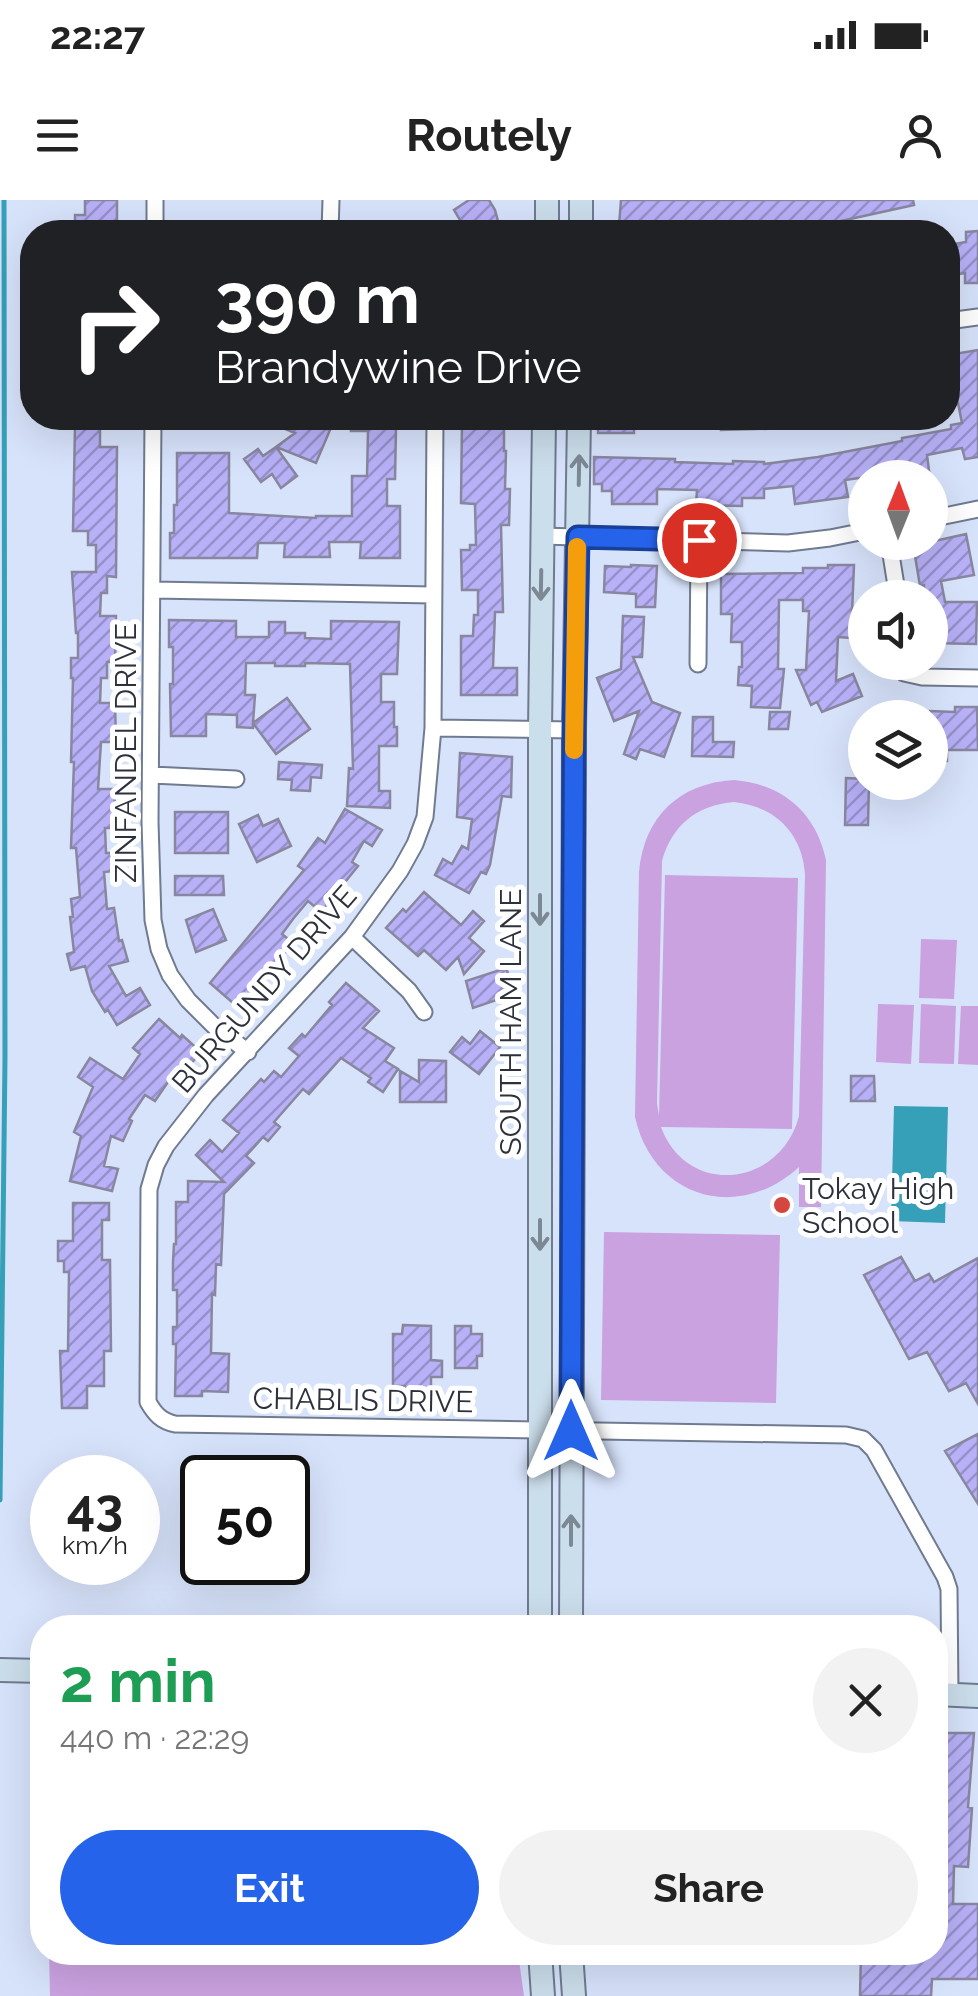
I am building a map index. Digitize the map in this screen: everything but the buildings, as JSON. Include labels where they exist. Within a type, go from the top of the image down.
[{"type":"main road","name":"SOUTH HAM LANE","points":[[540,1615],[544,430]]},
{"type":"main road","name":"SOUTH HAM LANE","points":[[571,1615],[574,730],[580,430]]},
{"type":"main road","points":[[0,1670],[30,1671]]},
{"type":"main road","points":[[948,1695],[978,1696]]},
{"type":"main road","points":[[541,1965],[543,1996]]},
{"type":"main road","points":[[572,1965],[574,1996]]},
{"type":"street","name":"ZINFANDEL DRIVE","points":[[153,430],[153,920],[170,975],[214,1026],[248,1052]]},
{"type":"street","name":"BURGUNDY DRIVE","points":[[156,1415],[148,1402],[152,1177],[166,1146],[206,1095],[352,937],[400,871],[416,844],[425,817],[433,728],[435,430]]},
{"type":"street","points":[[948,514],[978,508]]},
{"type":"street","points":[[542,536],[788,543],[848,535]]},
{"type":"street","points":[[698,664],[699,540]]},
{"type":"street","points":[[152,590],[433,595]]},
{"type":"street","points":[[948,678],[978,678]]},
{"type":"street","points":[[433,728],[574,730]]},
{"type":"street","points":[[152,775],[236,779]]},
{"type":"street","points":[[352,937],[409,991],[424,1012]]},
{"type":"street","name":"CHABLIS DRIVE","points":[[156,1415],[175,1424],[571,1431]]},
{"type":"street","points":[[571,1431],[846,1434],[863,1439],[874,1450],[950,1589],[948,1616]]},
{"type":"shaded area","points":[[714,783],[752,783],[782,795],[795,804],[814,828],[826,860],[821,1207],[799,1207],[799,1167],[775,1184],[750,1194],[725,1197],[701,1193],[679,1183],[660,1167],[645,1145],[635,1117],[642,852],[648,835],[668,806],[697,788]],"holes":[[[734,802],[749,805],[784,825],[803,860],[799,1116],[789,1140],[774,1158],[733,1175],[711,1173],[691,1165],[674,1150],[661,1127],[792,1129],[798,878],[665,875],[659,1116],[662,861],[679,827],[698,812]]]},
{"type":"shaded area","points":[[921,939],[957,940],[954,999],[919,998]]},
{"type":"shaded area","points":[[878,1004],[914,1005],[911,1064],[876,1062]]},
{"type":"shaded area","points":[[921,1004],[956,1006],[954,1064],[919,1063]]},
{"type":"shaded area","points":[[961,1006],[978,1006],[978,1065],[958,1064]]},
{"type":"shaded area","points":[[604,1232],[780,1235],[776,1403],[601,1400]]},
{"type":"shaded area","points":[[49,1965],[520,1965],[524,1996],[50,1996]]},
{"type":"water","points":[[894,1106],[948,1107],[945,1223],[891,1221]]},
{"type":"waterway","points":[[0,1500],[5,1057],[4,200]]},
{"type":"slow traffic","points":[[574,750],[577,547]]},
{"type":"place","name":"Tokay High School","points":[[782,1205]]},
{"type":"route","points":[[571,1431],[578,537],[699,540]]}]
